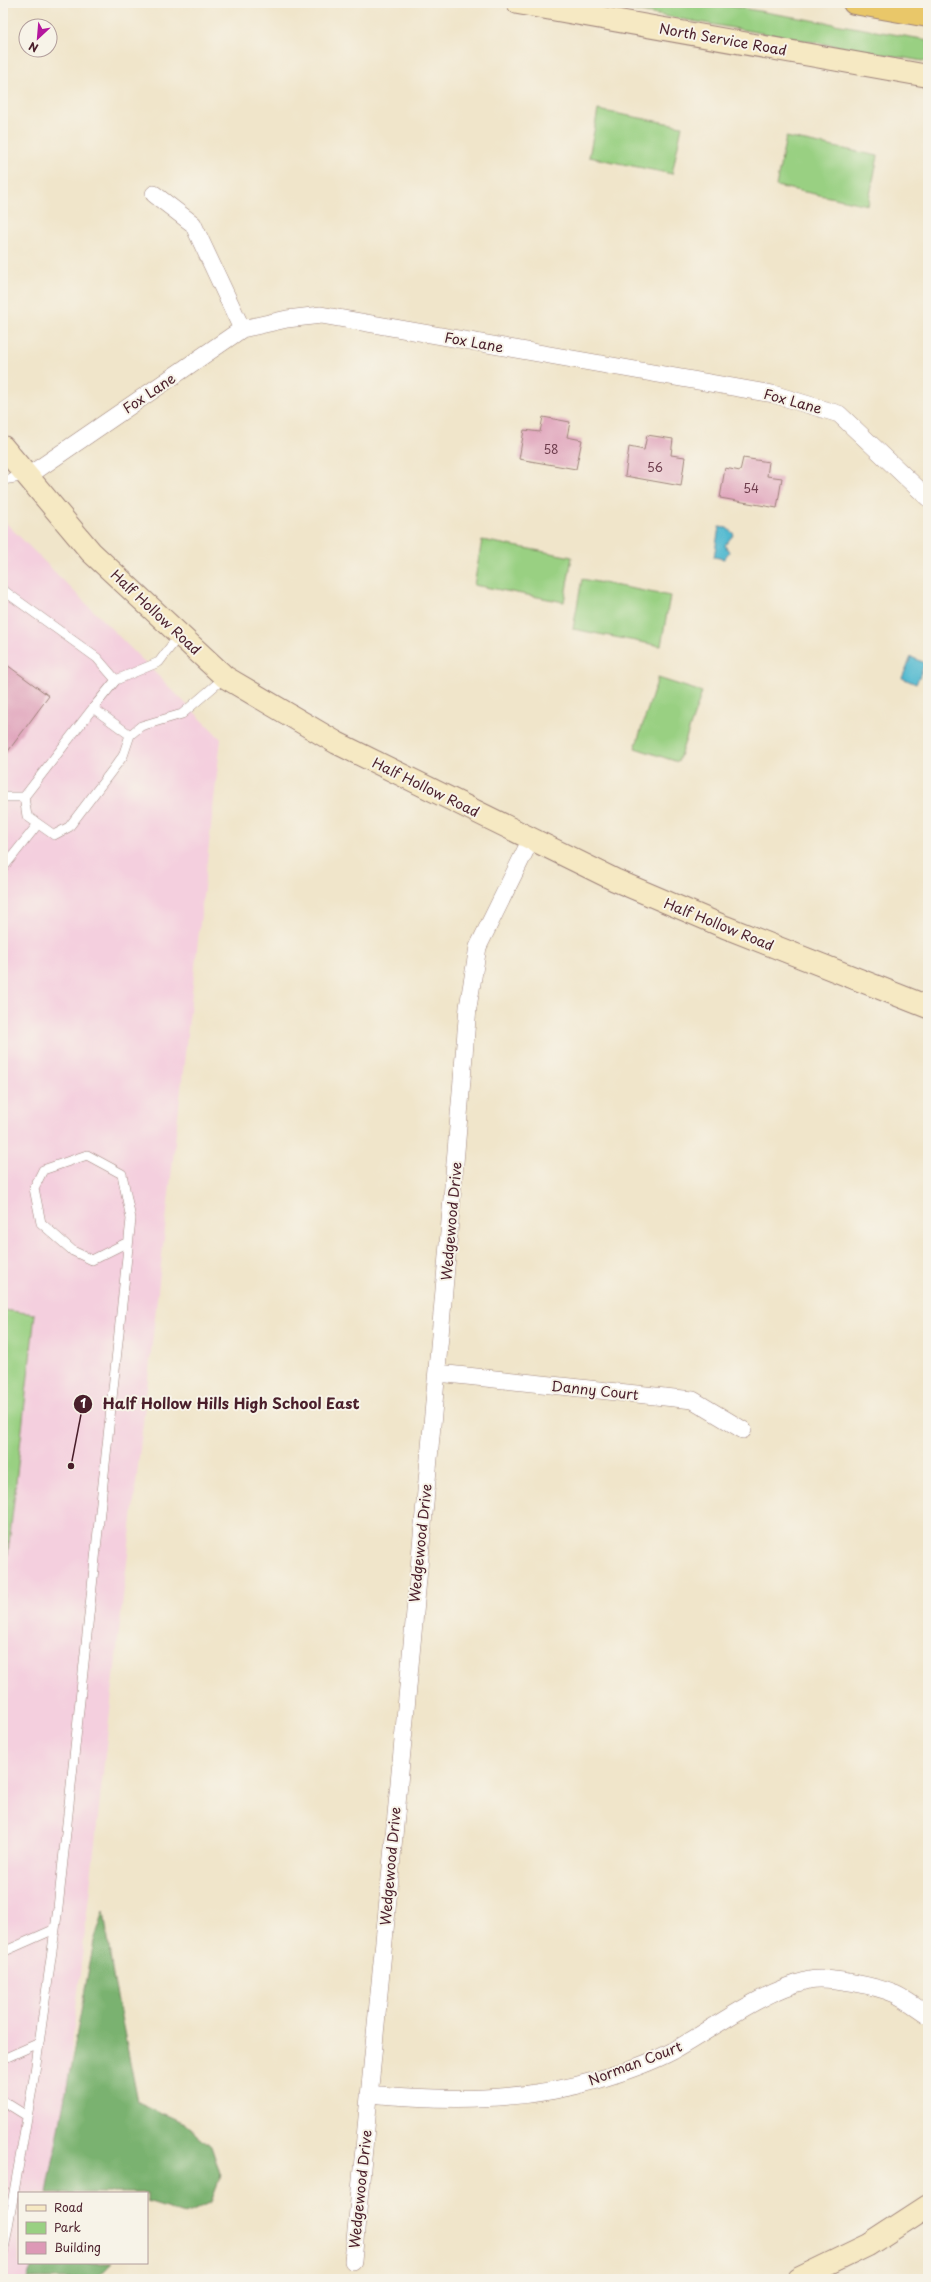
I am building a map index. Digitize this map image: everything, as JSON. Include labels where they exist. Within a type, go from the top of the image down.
[{"type":"highway","points":[[854,3],[928,16]]},
{"type":"street","name":"North Service Road","points":[[518,3],[928,76]]},
{"type":"street","points":[[154,194],[193,224],[242,329]]},
{"type":"street","name":"Fox Lane","points":[[28,476],[242,329],[287,319],[321,316],[773,394],[839,414],[928,498]]},
{"type":"street","name":"Half Hollow Road","points":[[3,447],[91,552],[225,676],[337,743],[615,880],[725,928],[928,1007]]},
{"type":"street","name":"Wedgewood Drive","points":[[353,2260],[422,1524],[438,1373],[468,1007],[478,947],[531,839]]},
{"type":"street","name":"Danny Court","points":[[438,1373],[694,1400],[743,1430]]},
{"type":"street","name":"Norman Court","points":[[369,2094],[419,2099],[464,2099],[542,2092],[596,2080],[671,2052],[769,1995],[810,1980],[854,1982],[895,1994],[928,2015]]},
{"type":"street","points":[[798,2279],[868,2245],[928,2206]]},
{"type":"lane","points":[[3,480],[28,476]]},
{"type":"lane","points":[[3,590],[97,658],[116,680]]},
{"type":"lane","points":[[180,634],[159,662],[116,680],[24,798],[27,816],[54,835],[69,827],[123,756],[130,735],[141,726],[182,714],[225,676]]},
{"type":"lane","points":[[93,708],[130,735]]},
{"type":"lane","points":[[3,797],[24,798]]},
{"type":"lane","points":[[3,868],[38,824]]},
{"type":"lane","points":[[3,2255],[39,2043],[55,1928],[131,1218],[122,1174],[87,1155],[43,1170],[34,1188],[41,1223],[72,1251],[92,1260],[128,1242]]},
{"type":"lane","points":[[3,1952],[55,1928]]},
{"type":"lane","points":[[3,2059],[39,2043]]},
{"type":"lane","points":[[3,2101],[27,2116]]},
{"type":"shaded area","points":[[3,520],[221,739],[55,2192],[18,2192],[18,2264],[47,2264],[45,2279],[3,2279]]},
{"type":"green space","points":[[589,3],[712,3],[928,40],[928,62]]},
{"type":"green space","points":[[598,110],[682,126],[672,174],[589,157]]},
{"type":"green space","points":[[786,137],[878,156],[868,205],[776,186]]},
{"type":"green space","points":[[482,540],[572,557],[564,602],[474,585]]},
{"type":"green space","points":[[582,579],[670,596],[661,646],[573,629]]},
{"type":"green space","points":[[658,678],[702,692],[678,762],[635,748]]},
{"type":"green space","points":[[3,1310],[35,1314],[3,1597]]},
{"type":"green space","points":[[104,1911],[113,1976],[138,2102],[184,2123],[211,2146],[221,2176],[211,2202],[185,2214],[148,2202],[148,2192],[47,2192],[94,1941]]},
{"type":"green space","points":[[33,2264],[111,2264],[96,2279],[27,2279]]},
{"type":"water","points":[[719,527],[727,528],[734,534],[725,545],[729,552],[724,559],[714,557]]},
{"type":"water","points":[[911,657],[925,663],[916,684],[902,678]]},
{"type":"building","points":[[543,417],[570,422],[567,437],[582,440],[576,469],[519,459],[524,430],[540,432]]},
{"type":"building","points":[[647,435],[673,439],[671,455],[685,457],[681,486],[625,476],[629,447],[644,450]]},
{"type":"building","points":[[743,458],[769,462],[767,476],[782,478],[777,508],[720,498],[725,468],[740,471]]},
{"type":"building","points":[[3,662],[49,696],[3,758]]},
{"type":"place","name":"Half Hollow Hills High School East","points":[[71,1466]]}]
